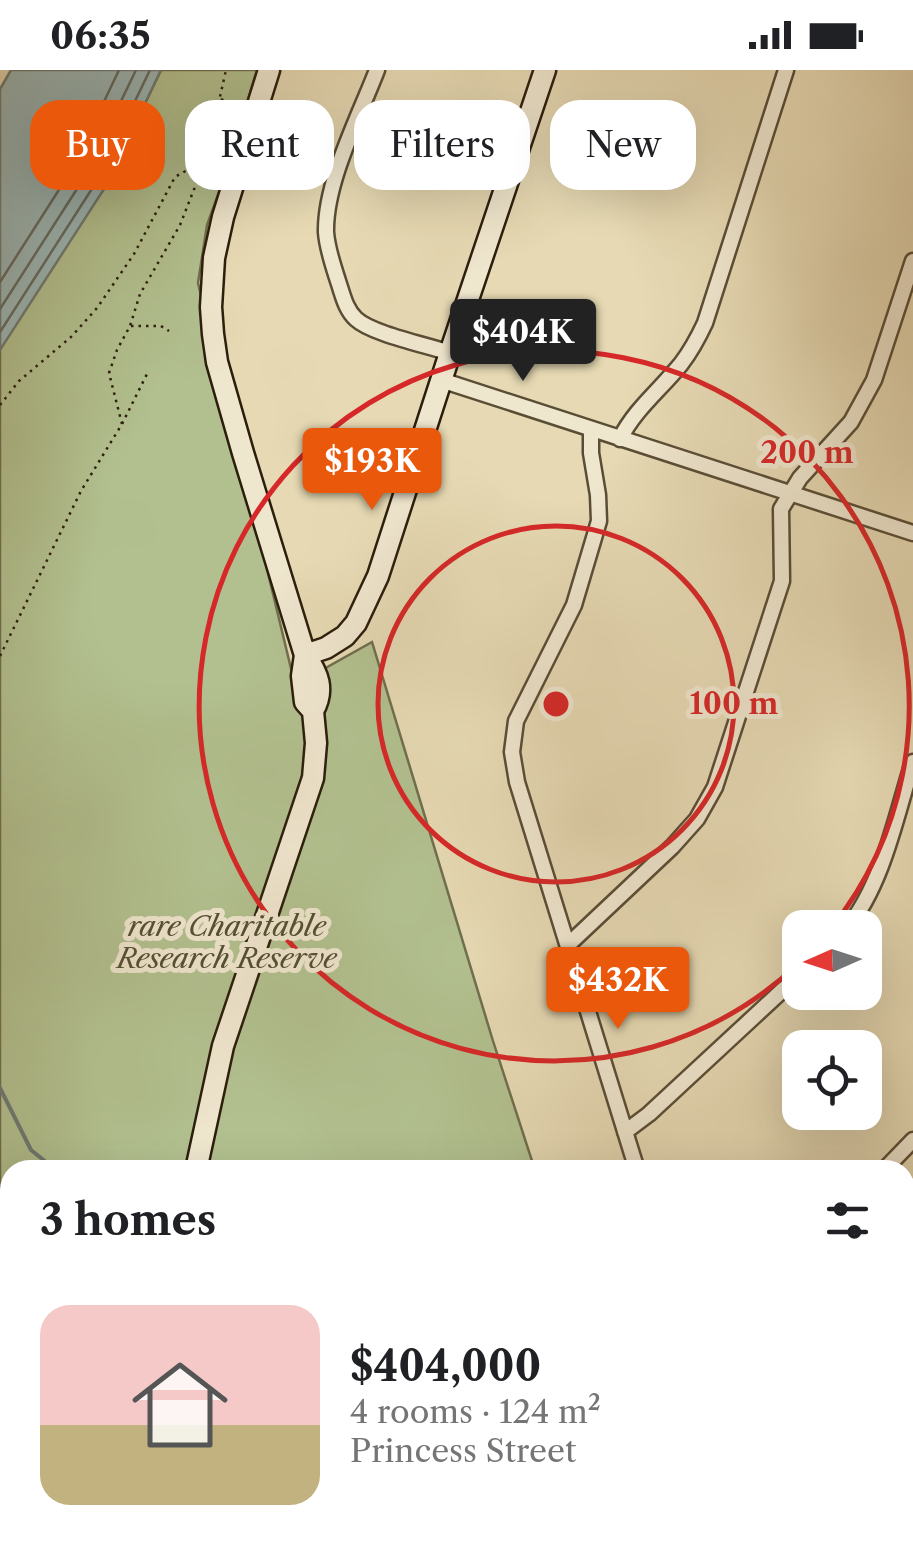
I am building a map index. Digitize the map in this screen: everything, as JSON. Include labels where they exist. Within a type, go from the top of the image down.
[{"type":"main road","points":[[198,1160],[223,1046],[314,778],[313,711],[320,698],[317,672],[305,655],[217,362],[211,307],[214,258],[269,70]]},
{"type":"main road","points":[[305,655],[345,636],[369,598],[545,70]]},
{"type":"street","points":[[377,70],[334,182],[328,209],[326,236],[334,270],[347,307],[356,319],[450,353]]},
{"type":"street","points":[[620,438],[634,413],[679,367],[696,342],[786,70]]},
{"type":"street","points":[[569,944],[672,847],[697,819],[714,787],[782,582],[781,509],[800,478],[851,422],[874,380],[913,261]]},
{"type":"street","points":[[441,380],[913,533]]},
{"type":"street","points":[[591,430],[599,521],[574,604],[516,721],[512,752],[517,782],[634,1160]]},
{"type":"street","points":[[860,910],[875,880],[913,762]]},
{"type":"street","points":[[625,1132],[782,991]]},
{"type":"street","points":[[894,1160],[913,1140]]},
{"type":"path","points":[[220,99],[226,70]]},
{"type":"path","points":[[0,405],[19,381],[71,337],[96,308],[134,254],[175,177],[185,171]]},
{"type":"path","points":[[122,424],[109,373],[116,350],[194,190]]},
{"type":"path","points":[[130,326],[160,326],[169,331]]},
{"type":"path","points":[[0,656],[81,491],[148,372]]},
{"type":"green space","name":"rare Charitable Research Reserve","points":[[161,70],[257,70],[248,100],[185,100],[185,190],[220,190],[207,225],[198,283],[295,685],[372,642],[532,1160],[0,1160],[0,338],[103,190],[165,190],[165,100],[147,100]]},
{"type":"water","points":[[11,70],[161,70],[147,100],[30,100],[30,190],[103,190],[0,350],[0,89]]},
{"type":"waterway","points":[[0,1088],[31,1150],[44,1160]]}]
